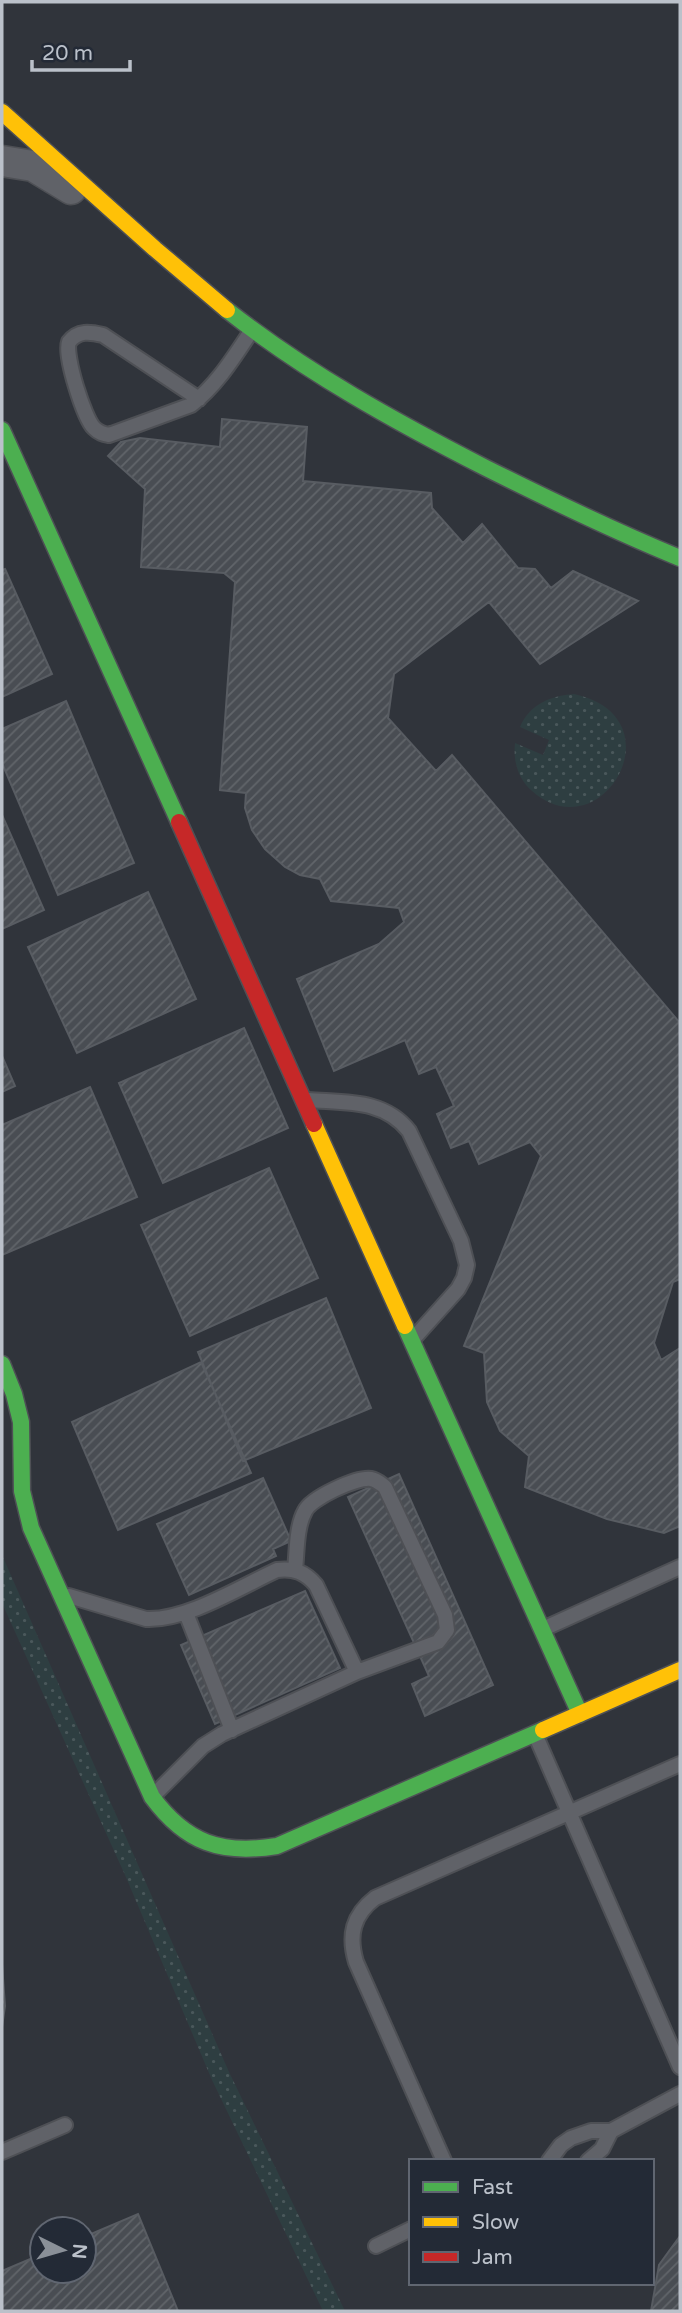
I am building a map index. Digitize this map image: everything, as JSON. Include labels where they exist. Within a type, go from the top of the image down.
[{"type":"street","points":[[2,111],[175,267],[252,329],[356,398],[428,439],[573,512],[680,558]]},
{"type":"street","points":[[2,160],[33,166],[87,199],[110,208]]},
{"type":"street","points":[[2,430],[580,1714]]},
{"type":"street","points":[[2,1364],[14,1394],[21,1423],[21,1471],[25,1510],[31,1528],[152,1797],[161,1811],[195,1838],[214,1846],[236,1850],[256,1850],[287,1842],[680,1670]]},
{"type":"lane","points":[[199,399],[103,335],[79,333],[69,342],[67,355],[92,426],[102,434],[116,434],[181,410],[199,399],[226,369],[252,329]]},
{"type":"lane","points":[[303,1100],[379,1107],[391,1112],[409,1131],[461,1241],[467,1265],[464,1278],[458,1289],[411,1340]]},
{"type":"lane","points":[[152,1797],[203,1746],[222,1734],[357,1672],[438,1642],[447,1630],[444,1615],[385,1487],[373,1479],[365,1479],[312,1500],[302,1516],[295,1570]]},
{"type":"lane","points":[[542,1630],[680,1567]]},
{"type":"lane","points":[[60,1593],[146,1619],[168,1619],[277,1570],[295,1570],[310,1578],[316,1585],[357,1672]]},
{"type":"lane","points":[[186,1613],[232,1730]]},
{"type":"lane","points":[[535,1734],[680,2067]]},
{"type":"lane","points":[[443,2159],[356,1962],[351,1933],[356,1919],[364,1907],[375,1898],[680,1764]]},
{"type":"lane","points":[[550,2159],[561,2145],[582,2133],[611,2131],[680,2094]]},
{"type":"lane","points":[[2,2152],[65,2125]]},
{"type":"lane","points":[[590,2159],[602,2149],[611,2131]]},
{"type":"lane","points":[[376,2246],[409,2231]]},
{"type":"shaded area","points":[[574,694],[606,707],[622,728],[626,751],[619,774],[604,794],[583,805],[558,806],[532,791],[523,781],[516,763],[515,743],[543,755],[549,740],[520,727],[524,719],[542,703]]},
{"type":"shaded area","points":[[2,1555],[229,2072],[345,2311],[323,2311],[212,2080],[125,1875],[2,1603]]},
{"type":"building","points":[[222,419],[307,427],[303,481],[431,493],[432,508],[463,543],[482,524],[518,568],[535,569],[551,588],[573,571],[638,601],[540,664],[489,602],[394,674],[388,718],[436,771],[452,755],[680,1023],[680,1279],[673,1282],[654,1343],[661,1360],[680,1348],[680,1526],[664,1533],[607,1519],[525,1487],[529,1456],[500,1431],[487,1402],[484,1353],[464,1346],[541,1156],[530,1142],[479,1164],[469,1141],[451,1148],[437,1114],[454,1106],[436,1067],[419,1074],[405,1040],[334,1071],[297,979],[379,944],[404,922],[399,908],[331,901],[320,879],[300,875],[285,867],[265,849],[252,830],[245,808],[246,793],[220,790],[235,582],[224,573],[141,567],[145,489],[108,456],[121,442],[140,438],[220,447]]},
{"type":"building","points":[[5,569],[52,674],[2,697],[2,570]]},
{"type":"building","points":[[66,701],[134,863],[58,895],[2,763],[2,729]]},
{"type":"building","points":[[2,815],[44,910],[2,929]]},
{"type":"building","points":[[148,892],[196,999],[77,1053],[28,947]]},
{"type":"building","points":[[244,1028],[288,1128],[163,1183],[119,1083]]},
{"type":"building","points":[[2,1056],[15,1086],[2,1092]]},
{"type":"building","points":[[90,1087],[137,1197],[2,1255],[2,1125]]},
{"type":"building","points":[[269,1168],[318,1278],[190,1336],[141,1225]]},
{"type":"building","points":[[326,1298],[371,1408],[243,1461],[198,1352]]},
{"type":"building","points":[[201,1362],[251,1473],[118,1530],[72,1422]]},
{"type":"building","points":[[399,1474],[493,1685],[425,1716],[412,1684],[429,1676],[348,1497]]},
{"type":"building","points":[[263,1478],[291,1541],[273,1549],[276,1556],[189,1595],[157,1524]]},
{"type":"building","points":[[305,1591],[340,1668],[215,1724],[181,1645]]},
{"type":"building","points":[[2,1964],[5,2006],[2,2027]]},
{"type":"building","points":[[138,2214],[178,2311],[2,2311],[2,2271],[28,2260],[28,2285],[98,2285],[98,2231]]},
{"type":"building","points":[[680,2236],[680,2311],[651,2311],[659,2265]]},
{"type":"traffic: fast","points":[[227,310],[320,376],[419,433],[558,503],[680,558]]},
{"type":"traffic: fast","points":[[2,430],[179,822]]},
{"type":"traffic: fast","points":[[405,1326],[580,1714]]},
{"type":"traffic: fast","points":[[2,1364],[21,1422],[22,1491],[31,1528],[152,1797],[165,1813],[192,1835],[222,1847],[239,1849],[277,1846],[543,1730]]},
{"type":"traffic: slow","points":[[2,112],[227,310]]},
{"type":"traffic: slow","points":[[314,1124],[405,1326]]},
{"type":"traffic: slow","points":[[543,1730],[680,1670]]},
{"type":"traffic: jam","points":[[179,822],[314,1124]]}]
